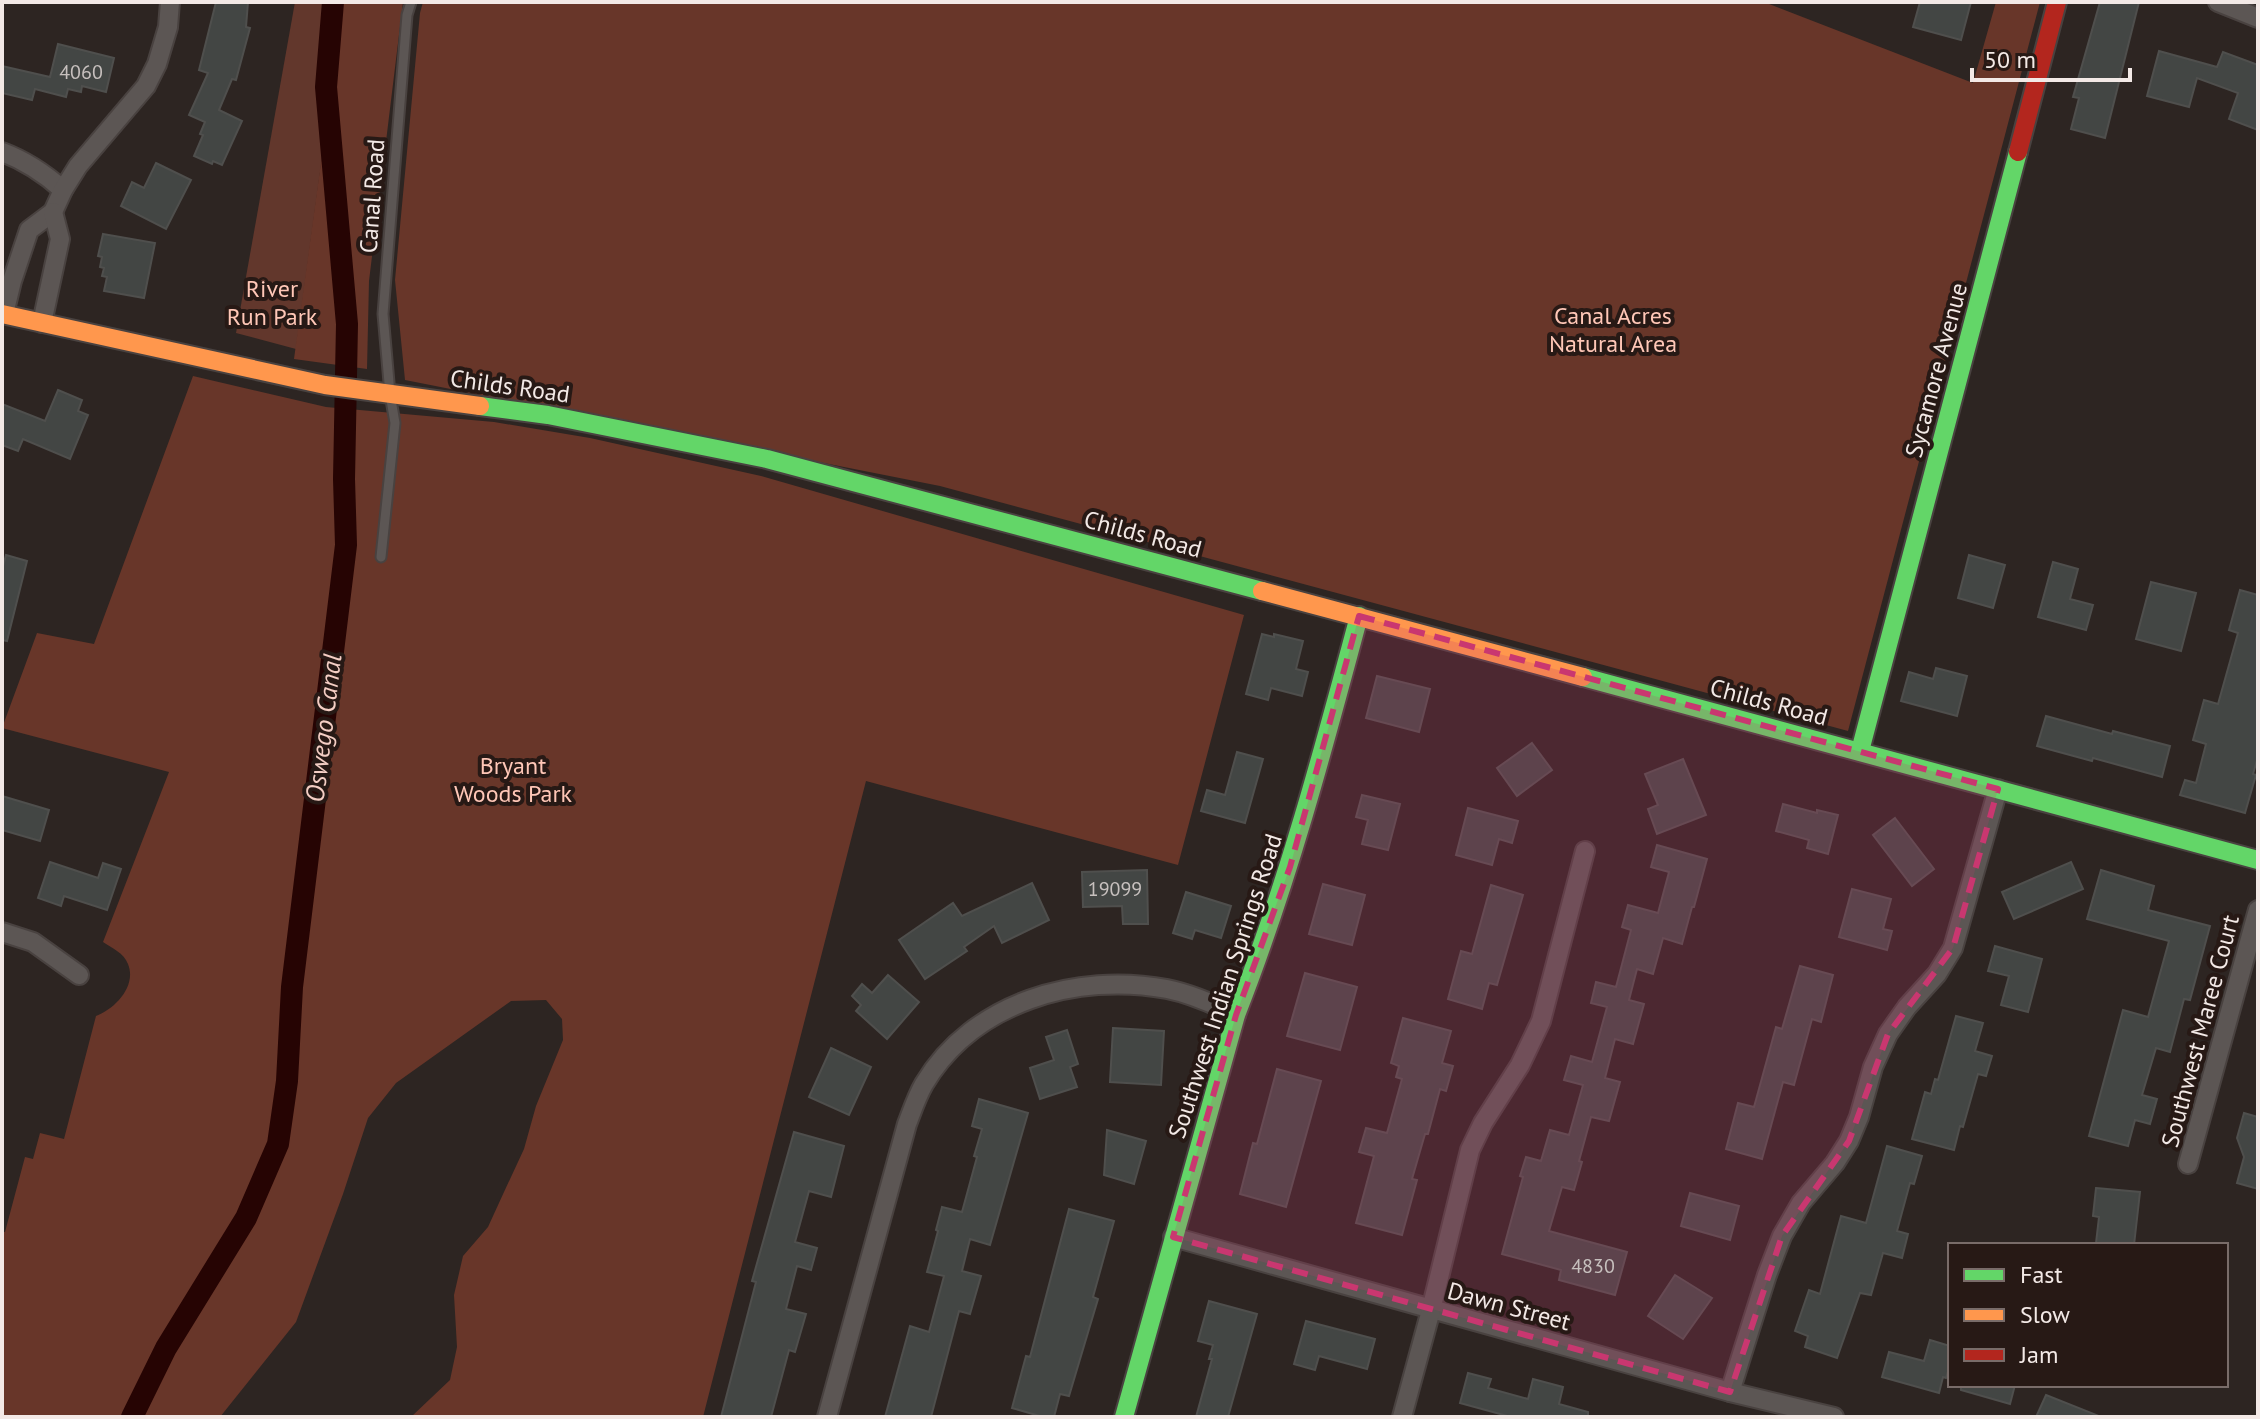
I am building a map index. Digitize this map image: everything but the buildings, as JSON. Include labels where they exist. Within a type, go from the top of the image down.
[{"type":"street","points":[[3,314],[29,230],[53,212],[78,166],[146,86],[157,64],[168,27],[170,2]]},
{"type":"street","name":"Sycamore Avenue","points":[[1860,751],[2057,2]]},
{"type":"street","points":[[2218,2],[2258,18]]},
{"type":"street","points":[[2,152],[20,159],[63,190]]},
{"type":"street","points":[[42,323],[60,239],[53,212]]},
{"type":"street","name":"Childs Road","points":[[3,314],[370,393],[548,415],[767,459],[2258,860]]},
{"type":"street","name":"Southwest Indian Springs Road","points":[[1124,1417],[1236,1015],[1262,952],[1290,867],[1359,616]]},
{"type":"street","points":[[1730,1392],[1782,1236],[1801,1203],[1849,1141],[1873,1067],[1888,1034],[1937,974],[1953,948],[1998,789]]},
{"type":"street","points":[[1402,1417],[1470,1150],[1483,1123],[1520,1065],[1541,1021],[1585,851]]},
{"type":"street","name":"Southwest Maree Court","points":[[2188,1164],[2258,910]]},
{"type":"street","points":[[2,932],[33,942],[79,975]]},
{"type":"street","points":[[827,1417],[907,1124],[923,1085],[962,1038],[1016,1004],[1075,987],[1123,985],[1169,990],[1194,996],[1236,1015]]},
{"type":"street","name":"Dawn Street","points":[[1173,1237],[1730,1392],[1830,1416]]},
{"type":"lane","name":"Canal Road","points":[[381,557],[395,423],[383,314],[407,15],[411,2]]},
{"type":"highlighted area","points":[[1359,616],[1998,789],[1953,948],[1888,1034],[1849,1141],[1782,1236],[1730,1392],[1173,1237],[1236,1015],[1290,867]]},
{"type":"green space","name":"River Run Park","points":[[295,2],[343,2],[296,349],[236,333]]},
{"type":"green space","points":[[343,2],[403,2],[369,281],[367,369],[294,359]]},
{"type":"green space","name":"Canal Acres Natural Area","points":[[423,2],[1764,2],[1973,83],[1996,2],[2040,2],[1848,731],[940,486],[405,380],[395,280]]},
{"type":"green space","name":"Bryant Woods Park","points":[[193,376],[326,407],[494,422],[590,438],[761,476],[1244,615],[1178,865],[866,781],[703,1417],[411,1417],[450,1380],[457,1347],[454,1295],[463,1256],[488,1227],[524,1149],[536,1106],[563,1040],[562,1019],[546,1000],[511,1001],[396,1083],[368,1118],[296,1322],[220,1417],[2,1417],[2,1232],[5,1232],[25,1157],[33,1159],[40,1133],[64,1139],[96,1016],[117,1002],[127,988],[130,972],[126,960],[103,942],[169,772],[2,728],[37,633],[94,644]]},
{"type":"waterway","name":"Oswego Canal","points":[[132,1417],[166,1348],[246,1218],[278,1144],[287,1081],[292,987],[346,545],[347,324],[326,87],[333,2]]},
{"type":"traffic: fast","points":[[1860,751],[2018,152]]},
{"type":"traffic: fast","points":[[480,406],[548,415],[767,459],[1262,591]]},
{"type":"traffic: fast","points":[[1124,1417],[1236,1015],[1288,867],[1359,616]]},
{"type":"traffic: fast","points":[[1583,677],[2258,860]]},
{"type":"traffic: slow","points":[[2,314],[325,385],[480,406]]},
{"type":"traffic: slow","points":[[1262,591],[1583,677]]},
{"type":"traffic: jam","points":[[2018,152],[2057,2]]}]
